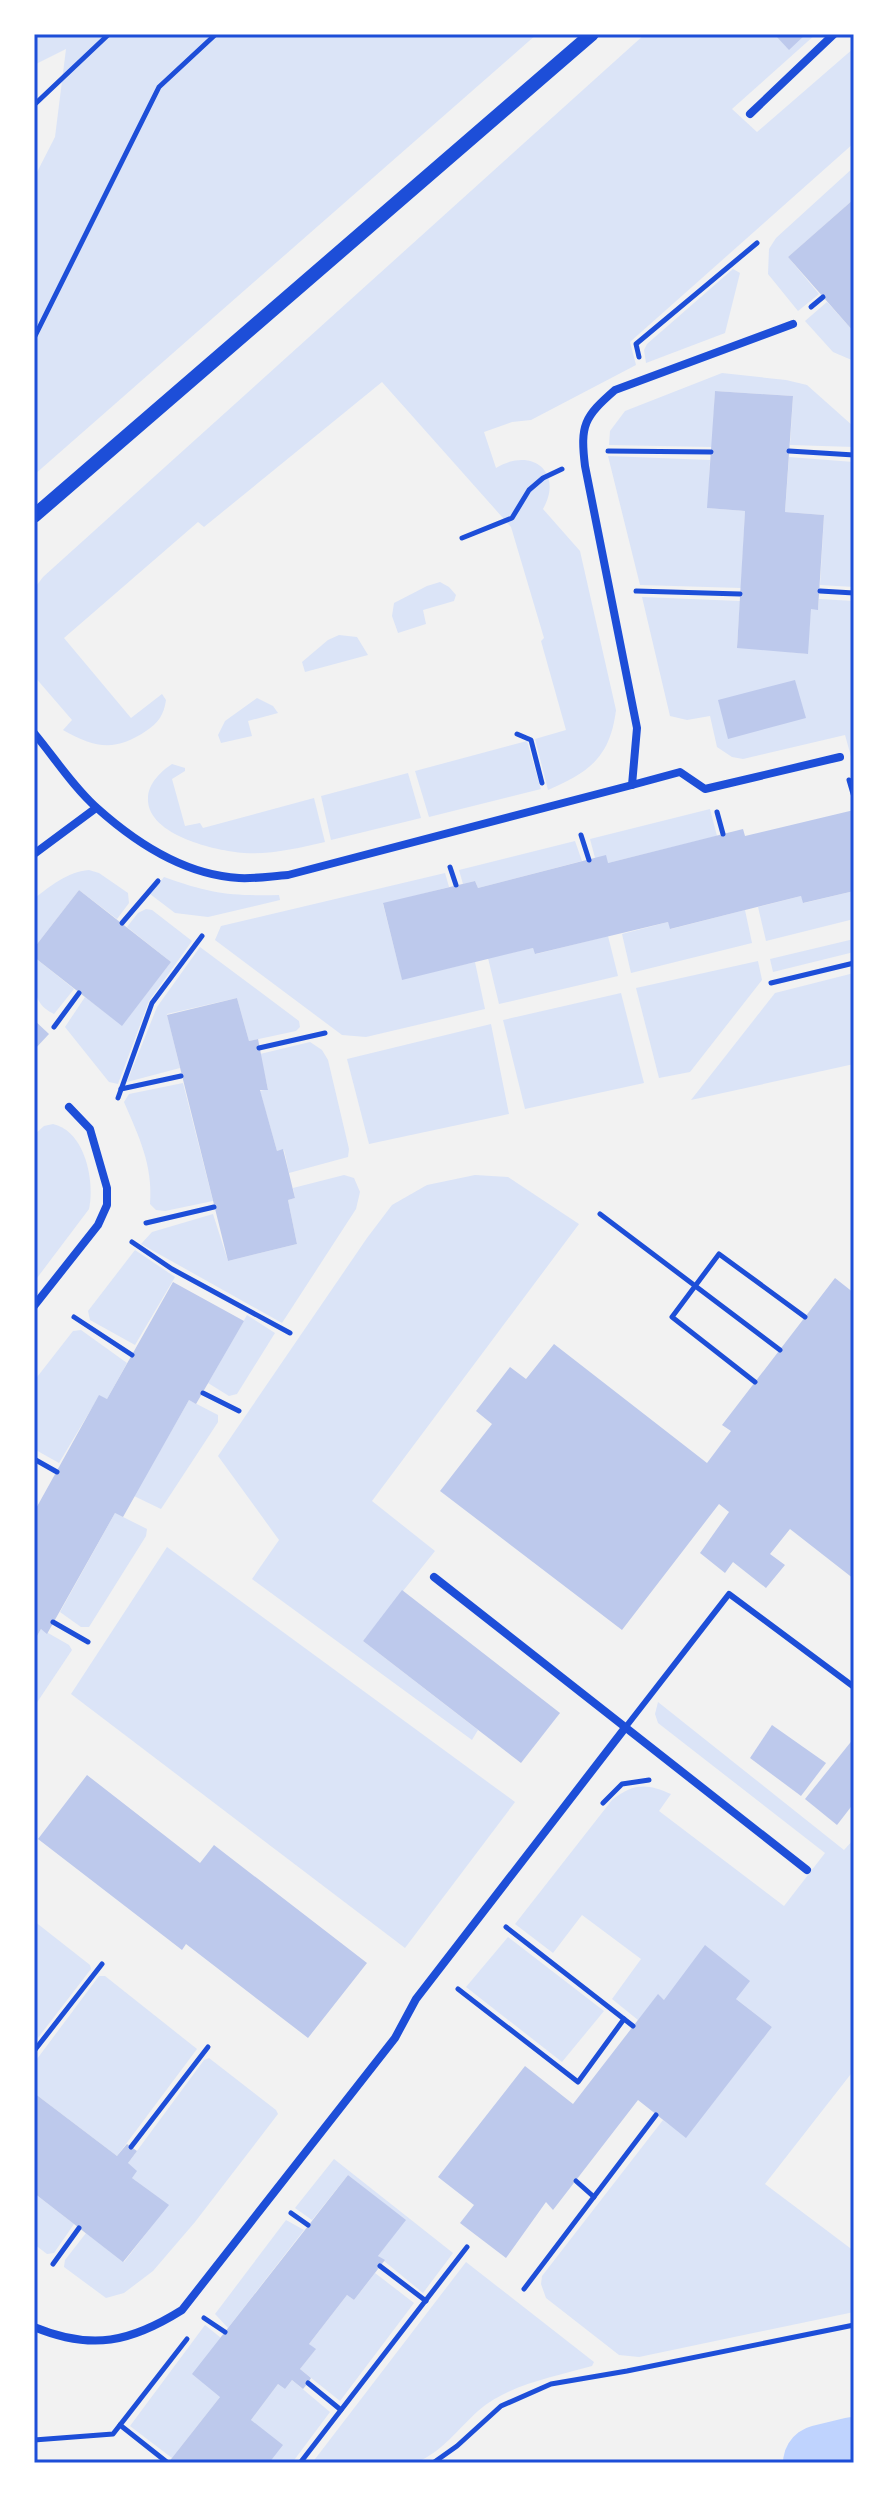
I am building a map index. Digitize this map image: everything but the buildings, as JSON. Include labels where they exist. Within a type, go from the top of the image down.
[{"type":"street","points":[[34,516],[592,34]]},
{"type":"street","points":[[750,114],[834,34]]},
{"type":"street","points":[[632,785],[637,728],[584,458],[582,432],[594,409],[615,390],[793,324]]},
{"type":"street","points":[[34,733],[96,808],[173,861],[208,873],[239,878],[288,875],[680,772],[705,789],[840,757]]},
{"type":"street","points":[[34,854],[96,808]]},
{"type":"street","points":[[34,1306],[98,1225],[107,1205],[107,1188],[90,1129],[69,1107]]},
{"type":"street","points":[[434,1577],[807,1870]]},
{"type":"street","points":[[34,2327],[59,2337],[114,2341],[152,2329],[182,2310],[395,2038],[416,1999],[625,1728]]},
{"type":"lane","points":[[625,1728],[729,1594],[854,1687]]},
{"type":"path","points":[[34,105],[109,34]]},
{"type":"path","points":[[34,338],[159,87],[216,34]]},
{"type":"path","points":[[644,380],[636,344],[757,243]]},
{"type":"path","points":[[462,538],[512,518],[520,502],[543,478],[604,451],[711,452]]},
{"type":"path","points":[[789,451],[854,455]]},
{"type":"path","points":[[636,591],[740,594]]},
{"type":"path","points":[[820,591],[854,593]]},
{"type":"path","points":[[517,734],[531,740],[547,805]]},
{"type":"path","points":[[715,803],[723,834]]},
{"type":"path","points":[[581,835],[589,860]]},
{"type":"path","points":[[122,923],[173,861]]},
{"type":"path","points":[[450,867],[456,885]]},
{"type":"path","points":[[118,1098],[152,1003],[202,936]]},
{"type":"path","points":[[771,983],[854,963]]},
{"type":"path","points":[[54,1027],[79,993]]},
{"type":"path","points":[[259,1048],[325,1033]]},
{"type":"path","points":[[121,1089],[181,1076]]},
{"type":"path","points":[[146,1223],[214,1207]]},
{"type":"path","points":[[600,1214],[780,1350]]},
{"type":"path","points":[[132,1242],[172,1269],[290,1333]]},
{"type":"path","points":[[755,1382],[672,1317],[719,1254],[805,1317]]},
{"type":"path","points":[[74,1317],[132,1355]]},
{"type":"path","points":[[203,1393],[239,1411]]},
{"type":"path","points":[[34,1459],[57,1472]]},
{"type":"path","points":[[53,1622],[88,1642]]},
{"type":"path","points":[[506,1927],[633,2026]]},
{"type":"path","points":[[34,2051],[102,1964]]},
{"type":"path","points":[[458,1989],[578,2082],[624,2019]]},
{"type":"path","points":[[131,2147],[208,2047]]},
{"type":"path","points":[[524,2289],[656,2115]]},
{"type":"path","points":[[576,2181],[594,2197]]},
{"type":"path","points":[[287,2210],[308,2225]]},
{"type":"path","points":[[53,2264],[79,2228]]},
{"type":"path","points":[[300,2463],[467,2247]]},
{"type":"path","points":[[380,2266],[426,2301]]},
{"type":"path","points":[[203,2318],[225,2332]]},
{"type":"path","points":[[433,2463],[501,2406],[551,2384],[854,2325]]},
{"type":"path","points":[[308,2383],[341,2410]]},
{"type":"path","points":[[120,2425],[168,2463]]},
{"type":"shaded area","points":[[34,34],[537,34],[34,475],[34,178],[55,137],[66,49],[34,65]]},
{"type":"shaded area","points":[[645,34],[816,34],[732,109],[757,132],[854,48],[854,143],[630,342],[636,365],[531,420],[512,422],[484,432],[496,468],[521,460],[541,466],[550,484],[543,509],[580,551],[616,710],[603,752],[575,777],[548,790],[535,739],[566,730],[541,641],[544,638],[511,527],[382,382],[204,527],[198,522],[64,638],[131,718],[162,694],[166,700],[157,722],[135,738],[115,745],[95,744],[63,730],[72,720],[34,676],[34,589],[43,577]]},
{"type":"shaded area","points":[[854,167],[854,199],[788,257],[819,294],[798,311],[768,274],[769,249],[776,238]]},
{"type":"shaded area","points":[[733,269],[740,273],[725,333],[646,363],[644,350],[647,344]]},
{"type":"shaded area","points":[[827,302],[854,332],[854,361],[833,352],[805,321]]},
{"type":"shaded area","points":[[722,373],[807,385],[853,426],[854,447],[790,445],[793,396],[715,391],[712,447],[609,445],[610,431],[625,411]]},
{"type":"shaded area","points":[[608,456],[710,460],[708,508],[745,511],[741,588],[640,585]]},
{"type":"shaded area","points":[[789,457],[854,462],[854,587],[820,585],[824,515],[785,512]]},
{"type":"shaded area","points":[[440,582],[456,595],[454,601],[423,610],[426,624],[398,633],[392,616],[394,603]]},
{"type":"shaded area","points":[[642,597],[740,601],[737,646],[807,654],[811,609],[818,609],[819,599],[854,601],[854,760],[845,735],[743,759],[732,757],[717,747],[710,716],[687,720],[670,716]]},
{"type":"shaded area","points":[[339,635],[357,637],[368,655],[305,672],[302,662],[328,640]]},
{"type":"shaded area","points":[[257,698],[273,706],[278,713],[248,721],[252,736],[221,743],[218,735],[225,721]]},
{"type":"shaded area","points":[[527,741],[541,789],[429,817],[415,771]]},
{"type":"shaded area","points":[[172,764],[185,768],[172,779],[185,826],[200,823],[203,828],[314,798],[325,842],[254,853],[217,849],[185,839],[158,822],[150,811],[150,788]]},
{"type":"shaded area","points":[[408,773],[421,818],[331,840],[321,796]]},
{"type":"shaded area","points":[[710,809],[717,836],[608,863],[595,858],[590,839]]},
{"type":"shaded area","points":[[575,841],[582,861],[478,888],[475,881],[463,884],[459,870]]},
{"type":"shaded area","points":[[89,870],[99,873],[128,893],[129,903],[117,919],[79,890],[34,948],[34,899],[66,877]]},
{"type":"shaded area","points":[[445,873],[449,887],[383,904],[402,979],[475,962],[485,1009],[366,1037],[342,1035],[215,940],[221,926]]},
{"type":"shaded area","points":[[164,877],[221,893],[279,895],[280,900],[208,917],[175,913],[150,894]]},
{"type":"shaded area","points":[[854,891],[854,919],[766,941],[758,907],[801,896],[804,903]]},
{"type":"shaded area","points":[[152,910],[192,941],[149,1001],[118,1084],[109,1082],[65,1027],[85,997],[122,1025],[171,962],[127,927],[138,913]]},
{"type":"shaded area","points":[[745,910],[752,943],[631,973],[622,934],[668,922],[671,929]]},
{"type":"shaded area","points":[[608,936],[618,976],[499,1004],[488,958],[533,948],[536,954]]},
{"type":"shaded area","points":[[854,939],[854,952],[773,972],[770,959]]},
{"type":"shaded area","points":[[200,947],[299,1021],[300,1027],[296,1031],[249,1041],[237,998],[167,1014],[180,1068],[127,1082],[157,1007]]},
{"type":"shaded area","points":[[34,957],[74,989],[54,1014],[37,997]]},
{"type":"shaded area","points":[[758,961],[762,980],[690,1072],[659,1078],[636,988]]},
{"type":"shaded area","points":[[854,973],[854,1064],[691,1100],[775,993]]},
{"type":"shaded area","points":[[621,993],[644,1083],[525,1109],[503,1020]]},
{"type":"shaded area","points":[[491,1024],[509,1114],[369,1144],[347,1059]]},
{"type":"shaded area","points":[[310,1042],[322,1050],[328,1060],[349,1149],[348,1157],[289,1173],[284,1150],[277,1151],[260,1091],[268,1089],[260,1054]]},
{"type":"shaded area","points":[[183,1083],[213,1201],[156,1210],[150,1204],[144,1152],[124,1102],[129,1094]]},
{"type":"shaded area","points":[[53,1124],[73,1136],[80,1147],[89,1172],[89,1209],[34,1282],[34,1135],[44,1126]]},
{"type":"shaded area","points":[[344,1175],[354,1178],[360,1192],[356,1209],[282,1323],[141,1244],[152,1232],[213,1214],[228,1261],[297,1244],[288,1200],[295,1198],[293,1188]]},
{"type":"shaded area","points":[[475,1175],[508,1177],[579,1224],[372,1501],[435,1551],[363,1641],[478,1730],[472,1740],[252,1579],[279,1540],[218,1456],[392,1205],[427,1185]]},
{"type":"shaded area","points":[[135,1250],[175,1277],[135,1345],[90,1320],[88,1311]]},
{"type":"shaded area","points":[[247,1315],[275,1333],[237,1394],[229,1396],[208,1383]]},
{"type":"shaded area","points":[[81,1330],[127,1363],[107,1399],[99,1396],[59,1463],[34,1449],[34,1381],[73,1331]]},
{"type":"shaded area","points":[[189,1400],[218,1415],[218,1422],[161,1509],[134,1496]]},
{"type":"shaded area","points":[[115,1513],[147,1529],[146,1536],[89,1627],[81,1627],[60,1612]]},
{"type":"shaded area","points":[[167,1547],[515,1802],[405,1948],[71,1694]]},
{"type":"shaded area","points":[[41,1629],[69,1645],[72,1650],[34,1707],[34,1641]]},
{"type":"shaded area","points":[[658,1702],[844,1850],[854,1839],[854,2070],[765,2184],[854,2251],[854,2312],[639,2357],[619,2355],[546,2298],[541,2284],[542,2276],[663,2120],[686,2137],[772,2027],[736,1999],[664,2000],[658,1995],[638,2020],[612,1999],[641,1959],[582,1915],[553,1953],[515,1924],[612,1800],[640,1786],[671,1794],[659,1811],[784,1906],[825,1853],[658,1723],[655,1714]]},
{"type":"shaded area","points":[[34,1921],[90,1965],[91,1969],[34,2043]]},
{"type":"shaded area","points":[[508,1937],[604,2011],[562,2062],[466,1987]]},
{"type":"shaded area","points":[[99,1976],[105,1976],[197,2049],[117,2156],[34,2093],[34,2063]]},
{"type":"shaded area","points":[[209,2058],[278,2114],[153,2271],[124,2293],[106,2298],[64,2267],[65,2260],[86,2233],[124,2262],[168,2205],[132,2178],[128,2163],[204,2060]]},
{"type":"shaded area","points":[[334,2159],[453,2253],[423,2293],[378,2256],[405,2220],[348,2175],[312,2220],[295,2208]]},
{"type":"shaded area","points":[[34,2193],[74,2224],[54,2253],[47,2254],[34,2244]]},
{"type":"shaded area","points":[[286,2220],[304,2230],[228,2328],[215,2314]]},
{"type":"shaded area","points":[[466,2262],[594,2362],[592,2366],[532,2382],[504,2394],[478,2411],[450,2439],[417,2462],[383,2465],[312,2463]]},
{"type":"shaded area","points":[[375,2273],[414,2303],[340,2401],[300,2369],[315,2350],[309,2344],[347,2295],[354,2300]]},
{"type":"shaded area","points":[[205,2325],[221,2338],[220,2397],[172,2458],[130,2426]]},
{"type":"shaded area","points":[[292,2380],[330,2412],[292,2463],[269,2463],[251,2420],[278,2384],[285,2389]]},
{"type":"waterway","points":[[821,2463],[854,2455]]}]
